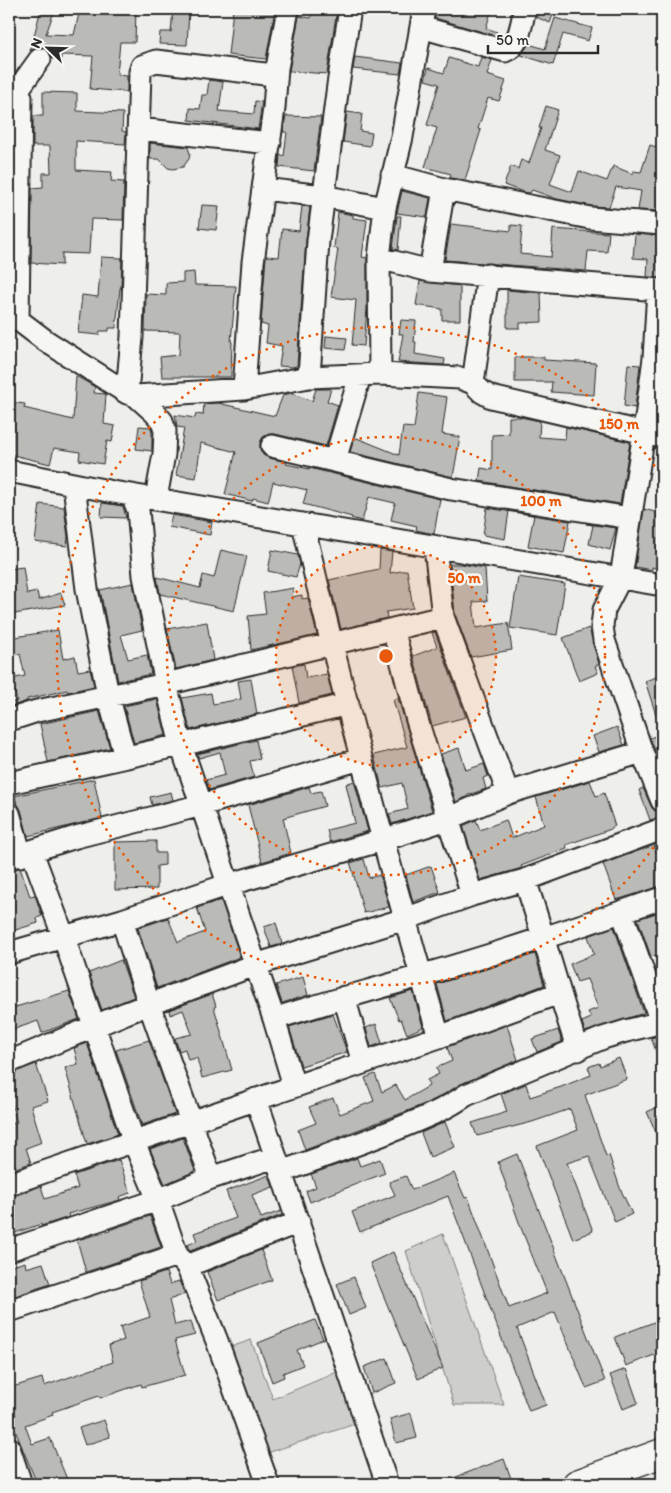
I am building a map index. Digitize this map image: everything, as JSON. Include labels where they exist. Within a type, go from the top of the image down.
[{"type":"main road","points":[[577,1484],[662,1452]]},
{"type":"street","points":[[244,389],[253,262],[270,143],[277,68],[288,9]]},
{"type":"street","points":[[309,377],[318,241],[323,196],[350,9]]},
{"type":"street","points":[[335,460],[370,375],[379,258],[385,208],[407,111],[422,18],[505,51],[512,49],[516,42],[525,9]]},
{"type":"street","points":[[40,59],[13,92],[21,97],[14,317],[46,341],[131,394],[162,421],[165,431],[164,454],[156,498]]},
{"type":"street","points":[[131,394],[138,129],[140,72],[142,66],[156,61],[265,74],[271,73],[277,68]]},
{"type":"street","points":[[138,129],[270,143]]},
{"type":"street","points":[[392,175],[444,189],[590,218],[662,224]]},
{"type":"street","points":[[263,189],[323,196],[385,208]]},
{"type":"street","points":[[430,271],[444,189]]},
{"type":"street","points":[[379,258],[430,271],[660,289],[654,358],[653,435],[630,518],[621,577],[604,610],[602,626],[604,640],[642,752],[662,801]]},
{"type":"street","points":[[473,382],[488,275]]},
{"type":"street","points":[[131,394],[244,389],[309,377],[370,375],[460,378],[473,382],[482,392],[491,397],[653,435]]},
{"type":"street","points":[[272,446],[451,489],[630,518]]},
{"type":"street","points":[[9,471],[74,485],[662,585]]},
{"type":"street","points":[[74,485],[87,588],[108,695],[125,757]]},
{"type":"street","points":[[132,495],[138,510],[144,576],[166,684],[181,745],[274,1019],[294,1086]]},
{"type":"street","points":[[303,524],[361,760],[439,1037]]},
{"type":"street","points":[[436,547],[443,617],[508,793]]},
{"type":"street","points":[[9,720],[37,711],[166,684],[443,617]]},
{"type":"street","points":[[393,629],[417,720],[472,895]]},
{"type":"street","points":[[9,783],[181,745],[348,704]]},
{"type":"street","points":[[9,953],[122,920],[227,885],[383,840],[447,819],[508,793],[642,752]]},
{"type":"street","points":[[21,855],[76,838],[361,760]]},
{"type":"street","points":[[9,813],[21,855],[64,938],[134,1142],[182,1261],[217,1341],[268,1484]]},
{"type":"street","points":[[9,1062],[149,1004],[255,965],[405,919],[472,895],[525,880],[662,829]]},
{"type":"street","points":[[525,880],[578,1050]]},
{"type":"street","points":[[274,1019],[544,938],[662,898]]},
{"type":"street","points":[[9,1250],[158,1200],[211,1178],[278,1165],[366,1141],[435,1113],[466,1095],[603,1038],[626,1030],[662,1022],[622,912]]},
{"type":"street","points":[[122,920],[149,1004],[211,1178]]},
{"type":"street","points":[[9,1184],[439,1037],[559,993]]},
{"type":"street","points":[[344,997],[363,1062]]},
{"type":"street","points":[[256,1100],[387,1484]]},
{"type":"street","points":[[9,1311],[182,1261],[299,1222]]},
{"type":"street","points":[[9,1448],[20,1484]]},
{"type":"shaded area","points":[[443,1234],[504,1405],[454,1405],[406,1251]]},
{"type":"shaded area","points":[[251,1340],[273,1399],[342,1370],[358,1423],[267,1453],[225,1349]]},
{"type":"building","points":[[41,9],[55,9],[46,34],[74,35],[80,9],[136,10],[135,42],[120,42],[117,75],[127,76],[127,92],[90,89],[93,56],[61,55],[61,60],[52,58],[48,49],[42,47],[35,47],[30,51]]},
{"type":"building","points":[[233,9],[275,10],[266,59],[228,55]]},
{"type":"building","points":[[313,9],[337,9],[327,74],[289,71],[299,16],[311,18]]},
{"type":"building","points":[[436,9],[492,9],[486,28],[497,32],[496,36],[435,18]]},
{"type":"building","points":[[537,9],[555,9],[550,23],[536,17]]},
{"type":"building","points":[[173,10],[189,11],[187,45],[159,44],[160,32],[171,32]]},
{"type":"building","points":[[555,18],[592,28],[588,41],[563,34],[553,65],[521,55],[529,44],[545,49]]},
{"type":"building","points":[[355,57],[402,63],[400,74],[353,69]]},
{"type":"building","points":[[481,57],[492,60],[487,75],[506,81],[499,101],[488,98],[478,129],[481,130],[465,180],[450,178],[451,174],[425,167],[437,128],[427,125],[439,84],[425,80],[428,68],[444,73],[449,58],[478,67]]},
{"type":"building","points":[[209,80],[223,82],[219,111],[254,114],[255,101],[262,102],[258,129],[189,120],[190,108],[200,109],[202,95],[207,95]]},
{"type":"building","points":[[43,92],[77,93],[77,111],[123,113],[122,131],[126,132],[125,144],[76,141],[76,170],[112,172],[111,181],[124,182],[123,220],[91,219],[89,254],[62,253],[62,265],[31,263],[32,188],[43,187],[43,173],[51,173],[50,146],[33,146],[33,116],[43,116]]},
{"type":"building","points":[[546,106],[558,110],[545,150],[560,155],[550,184],[572,192],[579,171],[607,181],[613,166],[633,174],[633,171],[641,172],[650,145],[662,149],[662,211],[638,210],[641,191],[616,187],[609,207],[592,206],[557,199],[532,190],[530,193],[523,192],[504,185],[511,166],[518,169],[521,160],[529,163]]},
{"type":"building","points":[[347,112],[362,114],[360,131],[372,133],[370,146],[343,142]]},
{"type":"building","points":[[286,116],[321,117],[314,171],[279,167],[280,155],[284,156],[287,132],[283,132]]},
{"type":"building","points":[[150,143],[188,147],[189,159],[183,167],[168,168],[159,159],[150,159]]},
{"type":"building","points":[[402,191],[430,198],[427,217],[397,213]]},
{"type":"building","points":[[202,205],[219,206],[216,230],[199,228]]},
{"type":"building","points":[[302,206],[310,207],[297,366],[279,366],[282,346],[266,343],[268,326],[261,324],[266,256],[279,257],[282,229],[299,231]]},
{"type":"building","points":[[338,212],[353,215],[353,218],[367,220],[362,257],[367,258],[367,308],[364,346],[352,345],[356,300],[331,297],[338,249],[334,248]]},
{"type":"building","points":[[397,216],[401,216],[398,250],[393,249]]},
{"type":"building","points":[[451,224],[511,231],[511,225],[522,226],[520,254],[551,257],[553,229],[609,233],[607,252],[588,251],[586,271],[445,260]]},
{"type":"building","points":[[635,234],[662,236],[662,278],[647,277],[648,259],[633,258]]},
{"type":"building","points":[[101,257],[122,258],[121,288],[116,328],[109,328],[109,331],[100,331],[99,335],[78,333],[82,295],[98,297]]},
{"type":"building","points":[[194,272],[195,285],[236,286],[231,342],[231,377],[162,377],[160,357],[179,355],[180,332],[145,331],[146,294],[166,295],[166,283],[183,282],[183,273]]},
{"type":"building","points":[[420,281],[460,286],[460,320],[442,320],[442,309],[416,305]]},
{"type":"building","points":[[507,290],[541,293],[542,322],[520,323],[520,328],[507,328]]},
{"type":"building","points":[[401,320],[416,321],[415,354],[445,359],[444,365],[398,362],[403,334],[399,334]]},
{"type":"building","points":[[326,336],[347,338],[345,350],[325,348]]},
{"type":"building","points":[[515,357],[544,357],[544,360],[596,363],[594,395],[551,392],[552,382],[515,382]]},
{"type":"building","points":[[628,364],[640,365],[635,408],[624,406]]},
{"type":"building","points":[[76,376],[95,387],[94,393],[106,394],[104,424],[115,426],[112,442],[107,441],[103,464],[79,460],[80,452],[54,448],[50,464],[9,454],[9,402],[25,404],[24,408],[73,420]]},
{"type":"building","points":[[316,389],[331,389],[327,401],[338,405],[326,446],[269,434],[263,437],[260,443],[263,455],[287,462],[286,464],[440,499],[434,534],[416,530],[417,526],[391,520],[395,503],[369,497],[362,521],[303,504],[307,490],[273,482],[268,502],[253,498],[252,501],[225,494],[236,452],[201,443],[196,478],[176,475],[184,428],[177,427],[175,415],[195,418],[196,414],[203,415],[204,404],[218,403],[275,416],[283,395],[291,393],[312,401]]},
{"type":"building","points":[[419,393],[447,397],[442,434],[460,437],[453,477],[350,452],[354,439],[357,438],[399,455],[403,427],[414,428]]},
{"type":"building","points":[[509,417],[540,421],[539,437],[565,439],[566,427],[630,442],[620,504],[479,481],[481,468],[492,470],[492,435],[509,434]]},
{"type":"building","points":[[139,426],[151,427],[152,451],[136,449]]},
{"type":"building","points":[[102,503],[123,506],[126,518],[101,517]]},
{"type":"building","points":[[40,504],[64,507],[68,537],[67,546],[35,542]]},
{"type":"building","points":[[487,508],[509,511],[505,539],[483,535]]},
{"type":"building","points":[[644,509],[662,514],[662,531],[657,553],[662,555],[662,570],[652,567],[652,570],[635,567]]},
{"type":"building","points":[[172,515],[212,522],[210,535],[169,527]]},
{"type":"building","points":[[534,515],[570,521],[564,553],[528,546]]},
{"type":"building","points":[[586,524],[616,528],[610,550],[589,544],[593,525]]},
{"type":"building","points":[[221,550],[247,556],[234,611],[160,594],[157,577],[200,588],[203,575],[214,578]]},
{"type":"building","points":[[272,550],[298,555],[300,564],[296,577],[268,571]]},
{"type":"building","points":[[380,550],[392,552],[390,573],[407,570],[413,608],[386,612],[387,618],[341,629],[329,580],[379,569]]},
{"type":"building","points":[[450,564],[485,568],[487,601],[473,602],[476,628],[508,623],[512,650],[471,657],[455,614]]},
{"type":"building","points":[[23,567],[27,594],[37,592],[39,600],[61,593],[65,605],[9,615],[9,569]]},
{"type":"building","points":[[518,577],[565,584],[557,635],[510,628]]},
{"type":"building","points":[[133,583],[142,630],[121,635],[128,659],[147,655],[151,674],[118,681],[100,590]]},
{"type":"building","points":[[294,588],[292,597],[302,595],[302,599],[308,598],[317,635],[251,650],[248,616],[266,614],[263,593]]},
{"type":"building","points":[[207,622],[213,660],[176,669],[167,629]]},
{"type":"building","points":[[589,628],[599,664],[595,666],[598,673],[579,681],[563,638]]},
{"type":"building","points":[[58,630],[63,659],[75,656],[78,671],[90,669],[94,686],[27,699],[27,701],[9,707],[9,703],[17,701],[11,679],[25,676],[20,654],[9,657],[9,638]]},
{"type":"building","points":[[435,632],[466,717],[432,726],[413,656],[437,647],[432,633]]},
{"type":"building","points":[[304,664],[306,678],[327,674],[332,695],[299,703],[292,666]]},
{"type":"building","points":[[662,675],[662,726],[660,727],[645,681]]},
{"type":"building","points":[[251,679],[257,714],[190,730],[182,698],[211,693],[213,704],[241,699],[238,681]]},
{"type":"building","points":[[398,698],[432,811],[392,824],[389,814],[408,809],[402,783],[382,788],[374,755],[407,747],[393,700]]},
{"type":"building","points":[[157,699],[166,735],[134,743],[124,706]]},
{"type":"building","points":[[99,711],[110,748],[48,762],[40,724]]},
{"type":"building","points":[[617,727],[624,745],[599,752],[593,736]]},
{"type":"building","points":[[658,735],[662,746],[662,769],[650,738]]},
{"type":"building","points":[[256,740],[260,759],[250,761],[254,777],[209,790],[206,780],[225,775],[220,752],[199,758],[197,754]]},
{"type":"building","points":[[459,748],[466,770],[484,764],[488,776],[483,778],[486,789],[468,795],[456,802],[441,754]]},
{"type":"building","points":[[94,779],[102,818],[28,836],[21,810],[14,796]]},
{"type":"building","points":[[354,781],[368,831],[330,842],[327,830],[355,823],[346,784]]},
{"type":"building","points":[[590,781],[596,796],[604,793],[615,826],[566,845],[567,848],[521,866],[522,868],[480,880],[463,826],[476,820],[480,830],[506,820],[512,838],[544,825],[536,797]]},
{"type":"building","points":[[309,787],[311,793],[321,791],[325,806],[283,818],[291,853],[262,862],[248,805]]},
{"type":"building","points":[[643,788],[651,806],[655,811],[662,813],[662,817],[650,820],[639,790]]},
{"type":"building","points":[[171,792],[173,800],[152,805],[150,797]]},
{"type":"building","points":[[156,841],[156,853],[165,853],[165,865],[157,866],[157,889],[115,890],[115,842]]},
{"type":"building","points":[[654,845],[658,857],[662,856],[662,886],[616,900],[603,864]]},
{"type":"building","points":[[364,859],[369,878],[380,875],[389,907],[364,913],[350,863]]},
{"type":"building","points":[[431,866],[440,892],[413,902],[406,875]]},
{"type":"building","points":[[20,868],[30,896],[35,895],[42,916],[37,918],[38,923],[9,932],[9,870]]},
{"type":"building","points":[[221,900],[240,957],[157,988],[138,928],[168,918],[178,942],[205,932],[197,908]]},
{"type":"building","points":[[662,911],[662,953],[651,957],[638,919]]},
{"type":"building","points":[[276,923],[282,944],[271,947],[264,927]]},
{"type":"building","points":[[614,927],[644,1013],[585,1032],[582,1022],[591,1018],[588,1012],[598,1008],[587,979],[577,982],[570,964],[594,954],[588,936]]},
{"type":"building","points":[[535,954],[544,985],[447,1021],[437,984]]},
{"type":"building","points":[[121,960],[134,997],[102,1010],[89,973]]},
{"type":"building","points":[[303,977],[308,995],[282,1003],[276,985]]},
{"type":"building","points":[[69,991],[79,1019],[42,1033],[38,1021],[9,1031],[9,1009]]},
{"type":"building","points":[[413,991],[423,1027],[407,1034],[390,998]]},
{"type":"building","points":[[212,994],[232,1070],[202,1078],[197,1058],[188,1060],[185,1049],[179,1051],[175,1038],[192,1034],[183,1010],[170,1015],[169,1010]]},
{"type":"building","points":[[333,1014],[347,1052],[301,1066],[289,1027]]},
{"type":"building","points":[[376,1024],[382,1043],[371,1047],[366,1028]]},
{"type":"building","points":[[507,1025],[518,1060],[461,1084],[436,1099],[410,1110],[305,1150],[298,1130],[316,1123],[309,1107],[333,1098],[340,1114],[374,1101],[365,1078],[375,1074],[382,1092],[396,1085],[405,1100],[429,1086],[427,1080],[439,1074],[436,1068],[452,1061],[447,1047]]},
{"type":"building","points":[[558,1030],[562,1042],[537,1052],[532,1039]]},
{"type":"building","points":[[662,1035],[662,1064],[661,1064],[651,1038]]},
{"type":"building","points":[[149,1040],[175,1114],[142,1125],[116,1050]]},
{"type":"building","points":[[87,1043],[118,1134],[87,1144],[65,1068],[78,1064],[74,1048]]},
{"type":"building","points":[[619,1058],[627,1079],[585,1095],[606,1156],[609,1155],[620,1188],[632,1214],[615,1222],[589,1156],[567,1163],[593,1231],[573,1239],[537,1146],[578,1130],[570,1109],[532,1122],[477,1136],[472,1123],[507,1112],[501,1094],[526,1084],[530,1097],[591,1075],[588,1067],[599,1063],[600,1066]]},
{"type":"building","points":[[36,1064],[48,1101],[31,1106],[42,1142],[26,1148],[31,1163],[16,1168],[9,1145],[9,1125],[17,1122],[9,1096],[9,1074]]},
{"type":"building","points":[[662,1105],[662,1146],[647,1112]]},
{"type":"building","points":[[445,1122],[455,1147],[430,1157],[421,1133]]},
{"type":"building","points":[[183,1138],[195,1171],[165,1184],[150,1149]]},
{"type":"building","points":[[517,1154],[605,1381],[586,1388],[555,1312],[517,1328],[546,1405],[529,1411],[448,1196],[360,1232],[352,1212],[395,1195],[389,1182],[406,1176],[412,1190],[454,1173],[465,1198],[468,1197],[509,1308],[547,1293],[521,1228],[498,1162]]},
{"type":"building","points":[[357,1158],[360,1166],[380,1159],[385,1173],[310,1202],[306,1191],[316,1187],[311,1174]]},
{"type":"building","points":[[119,1160],[130,1193],[119,1197],[120,1200],[68,1214],[69,1217],[9,1235],[9,1198],[41,1186],[45,1199],[78,1188],[74,1175]]},
{"type":"building","points":[[269,1175],[273,1187],[252,1195],[261,1218],[281,1211],[282,1215],[190,1251],[187,1245],[197,1241],[194,1233],[236,1218],[226,1191]]},
{"type":"building","points":[[150,1216],[161,1247],[86,1272],[77,1240],[110,1231]]},
{"type":"building","points":[[261,1250],[272,1280],[218,1300],[207,1272]]},
{"type":"building","points":[[393,1252],[443,1368],[418,1379],[370,1263]]},
{"type":"building","points":[[25,1262],[26,1268],[43,1263],[50,1284],[9,1298],[9,1267]]},
{"type":"building","points":[[166,1272],[170,1284],[179,1281],[185,1294],[169,1300],[175,1325],[191,1321],[195,1335],[175,1340],[185,1375],[142,1387],[141,1384],[100,1398],[99,1396],[52,1412],[53,1415],[25,1425],[32,1444],[50,1438],[69,1484],[37,1484],[15,1430],[13,1430],[9,1416],[14,1414],[9,1388],[42,1378],[44,1386],[113,1362],[109,1345],[124,1340],[120,1327],[150,1317],[139,1281]]},
{"type":"building","points":[[354,1277],[366,1308],[349,1315],[337,1284]]},
{"type":"building","points":[[662,1319],[662,1352],[626,1366],[615,1337]]},
{"type":"building","points":[[315,1320],[323,1339],[297,1350],[303,1365],[283,1373],[284,1377],[272,1382],[258,1343]]},
{"type":"building","points":[[387,1358],[396,1383],[372,1393],[364,1367]]},
{"type":"building","points":[[626,1369],[638,1403],[623,1409],[610,1375]]},
{"type":"building","points":[[411,1413],[417,1438],[396,1443],[390,1419]]},
{"type":"building","points":[[104,1420],[110,1437],[85,1445],[79,1428]]},
{"type":"building","points":[[504,1459],[513,1484],[440,1484],[440,1483]]}]
